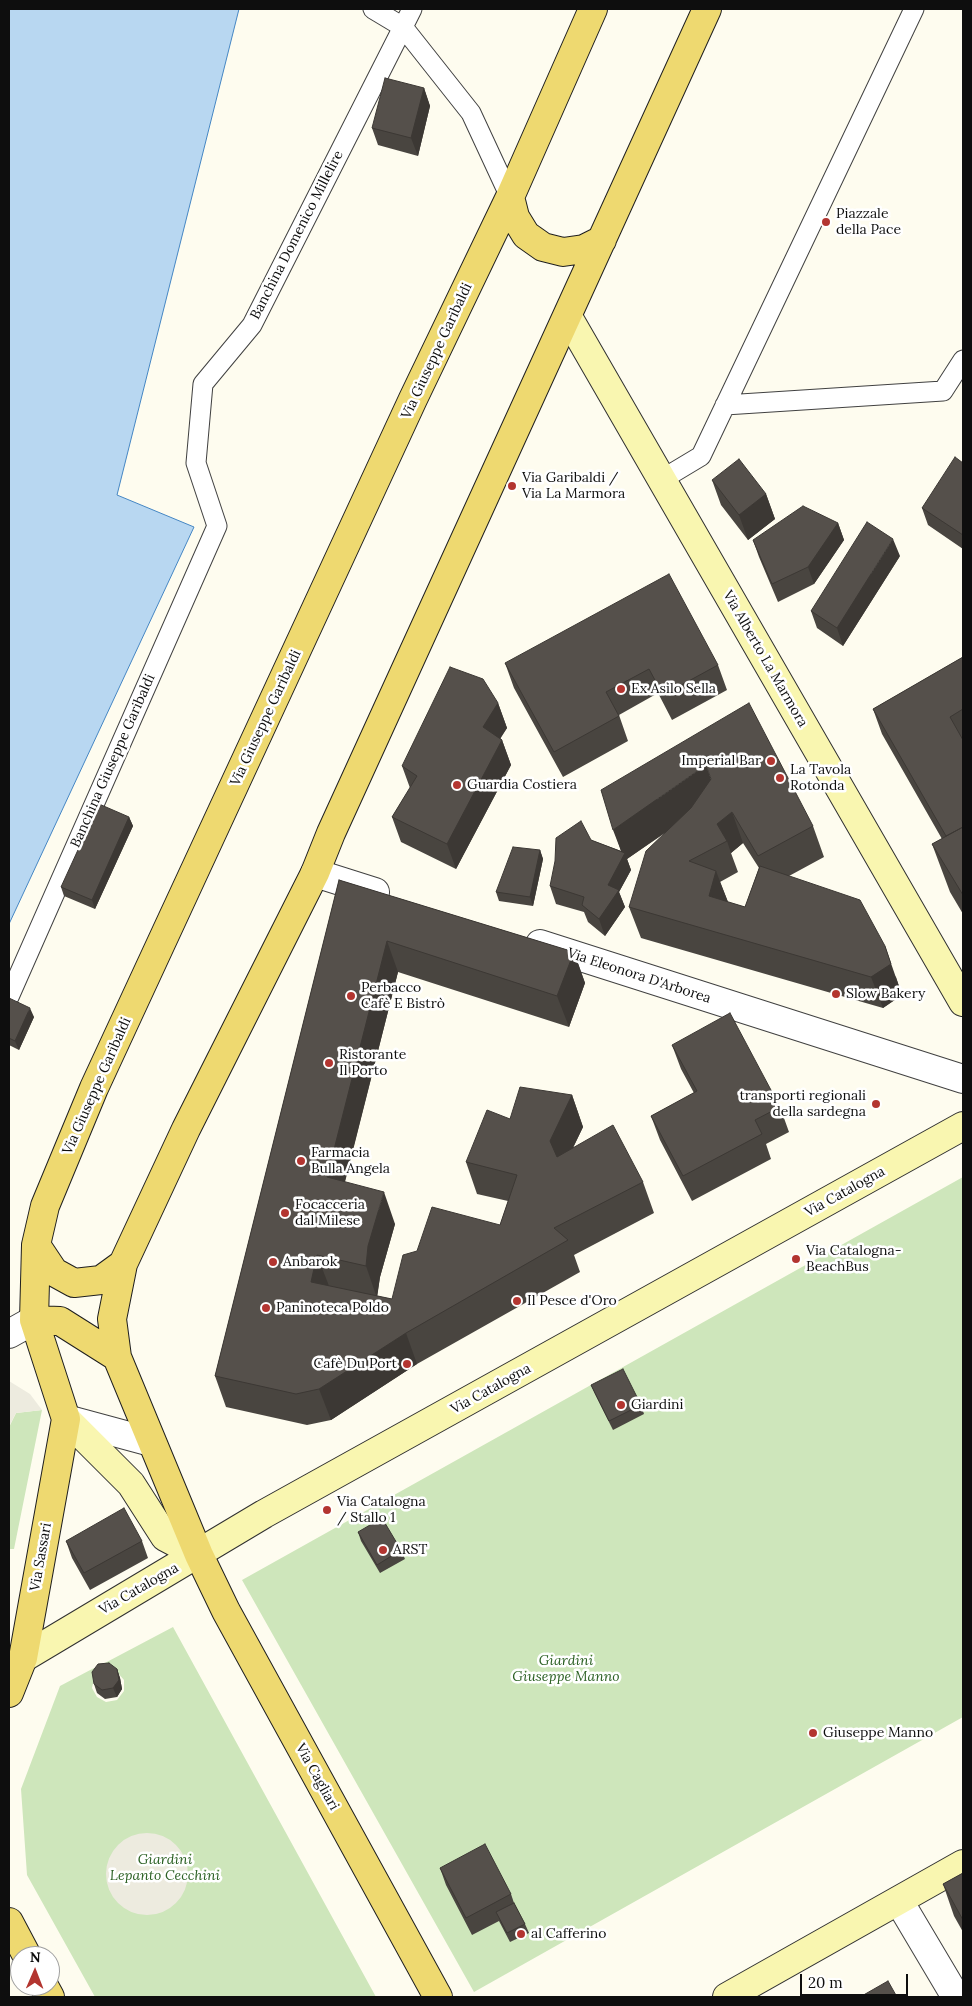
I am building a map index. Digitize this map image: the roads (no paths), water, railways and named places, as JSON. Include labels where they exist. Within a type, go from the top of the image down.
[{"type":"main road","name":"Via Giuseppe Garibaldi","points":[[199,1555],[165,1537],[131,1484],[66,1420],[34,1320],[36,1245],[45,1206],[94,1088],[414,399],[510,197],[593,9]]},
{"type":"main road","points":[[199,1555],[117,1357],[112,1319],[123,1264],[186,1129],[314,873],[708,9]]},
{"type":"main road","points":[[510,197],[514,217],[526,235],[543,247],[563,252],[584,249],[602,240]]},
{"type":"main road","name":"Via Alberto La Marmora","points":[[568,317],[963,1002]]},
{"type":"main road","name":"Via Catalogna","points":[[23,1658],[199,1555],[264,1514],[963,1126]]},
{"type":"main road","points":[[36,1245],[54,1272],[74,1283],[101,1280],[123,1264]]},
{"type":"main road","points":[[34,1320],[60,1321],[117,1357]]},
{"type":"main road","name":"Via Sassari","points":[[9,1693],[23,1658],[66,1420]]},
{"type":"main road","name":"Via Cagliari","points":[[199,1555],[226,1611],[438,1997]]},
{"type":"main road","points":[[727,1997],[963,1864]]},
{"type":"main road","points":[[9,1922],[22,1946]]},
{"type":"street","points":[[314,873],[399,900]]},
{"type":"street","name":"Via Eleonora D'Arborea","points":[[512,936],[963,1079]]},
{"type":"street","points":[[9,1334],[34,1320]]},
{"type":"street","points":[[66,1420],[151,1442]]},
{"type":"street","points":[[899,1900],[956,1997]]},
{"type":"lane","points":[[373,9],[403,27],[472,113],[510,197]]},
{"type":"lane","name":"Banchina Domenico Millelire","points":[[217,526],[196,463],[202,384],[252,325],[412,9]]},
{"type":"lane","points":[[661,480],[701,456],[914,9]]},
{"type":"lane","points":[[725,405],[944,391],[963,360]]},
{"type":"lane","name":"Banchina Giuseppe Garibaldi","points":[[9,997],[217,526]]},
{"type":"water","points":[[9,9],[239,9],[117,495],[194,527],[9,924]]},
{"type":"place","name":"Piazzale della Pace","points":[[826,222]]},
{"type":"place","name":"Via Garibaldi / Via La Marmora","points":[[512,486]]},
{"type":"place","name":"Ex Asilo Sella","points":[[621,689]]},
{"type":"place","name":"Imperial Bar","points":[[771,761]]},
{"type":"place","name":"La Tavola Rotonda","points":[[780,778]]},
{"type":"place","name":"Guardia Costiera","points":[[457,785]]},
{"type":"place","name":"Slow Bakery","points":[[836,994]]},
{"type":"place","name":"Perbacco Cafè E Bistrò","points":[[351,996]]},
{"type":"place","name":"Ristorante Il Porto","points":[[329,1063]]},
{"type":"place","name":"transporti regionali della sardegna","points":[[876,1104]]},
{"type":"place","name":"Farmacia Bulla Angela","points":[[301,1161]]},
{"type":"place","name":"Focacceria dal Milese","points":[[285,1213]]},
{"type":"place","name":"Via Catalogna- BeachBus","points":[[796,1259]]},
{"type":"place","name":"Anbarok","points":[[273,1262]]},
{"type":"place","name":"Il Pesce d'Oro","points":[[517,1301]]},
{"type":"place","name":"Paninoteca Poldo","points":[[266,1308]]},
{"type":"place","name":"Cafè Du Port","points":[[407,1364]]},
{"type":"place","name":"Giardini","points":[[621,1405]]},
{"type":"place","name":"Via Catalogna / Stallo 1","points":[[327,1510]]},
{"type":"place","name":"ARST","points":[[383,1550]]},
{"type":"place","name":"Giuseppe Manno","points":[[813,1733]]},
{"type":"place","name":"al Cafferino","points":[[521,1934]]},
{"type":"park label","name":"Giardini Giuseppe Manno","points":[[566,1669]]},
{"type":"park label","name":"Giardini Lepanto Cecchini","points":[[165,1868]]}]
